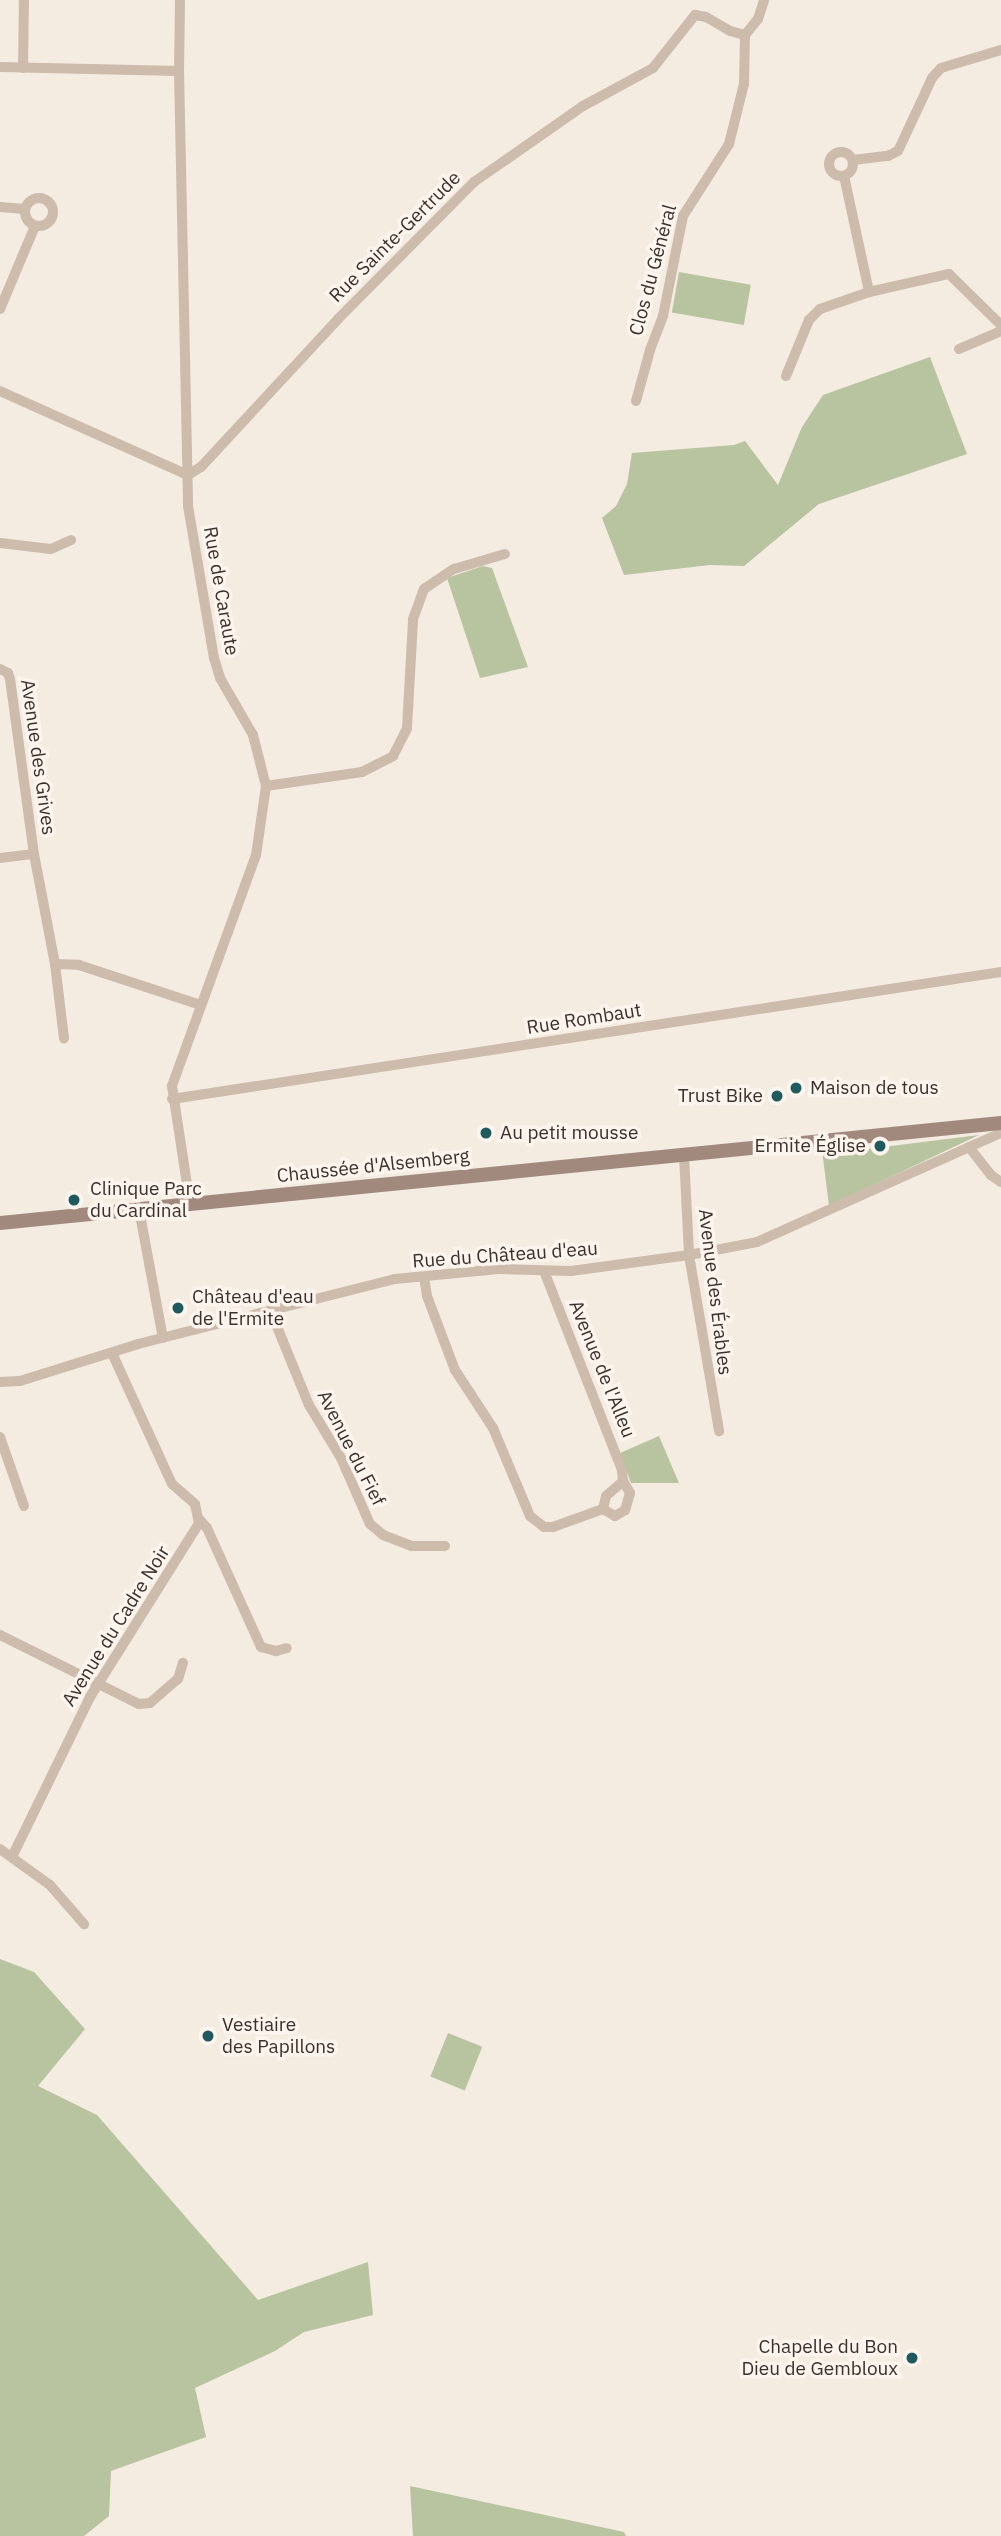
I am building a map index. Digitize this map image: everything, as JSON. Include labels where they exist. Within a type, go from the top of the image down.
[{"type":"main road","name":"Chaussée d'Alsemberg","points":[[0,1223],[1001,1124]]},
{"type":"street","points":[[23,68],[24,0]]},
{"type":"street","name":"Rue de Caraute","points":[[180,0],[179,71],[188,475],[195,555],[220,678],[253,735],[266,786],[256,855],[173,1086],[172,1099],[190,1203]]},
{"type":"street","points":[[745,35],[758,19],[764,0]]},
{"type":"street","name":"Rue Sainte-Gertrude","points":[[188,475],[201,467],[338,319],[466,188],[583,106],[653,68],[682,28],[695,15],[701,15],[730,31],[745,35]]},
{"type":"street","name":"Clos du Général","points":[[636,401],[663,316],[679,227],[690,201],[721,160],[732,136],[744,84],[745,35]]},
{"type":"street","points":[[853,160],[888,156],[898,151],[932,78],[941,68],[1001,50]]},
{"type":"street","points":[[0,67],[179,71]]},
{"type":"street","points":[[839,152],[847,153],[853,160],[852,170],[844,176],[832,172],[830,160],[839,152]]},
{"type":"street","points":[[844,176],[869,292]]},
{"type":"street","points":[[39,197],[50,204],[52,217],[48,222],[35,226],[25,216],[24,209],[27,203],[39,197]]},
{"type":"street","points":[[0,207],[24,209]]},
{"type":"street","points":[[0,309],[35,226]]},
{"type":"street","points":[[786,376],[809,320],[820,309],[869,292],[949,274],[1001,325]]},
{"type":"street","points":[[959,349],[1001,331]]},
{"type":"street","points":[[0,391],[188,475]]},
{"type":"street","points":[[0,543],[51,549],[71,540]]},
{"type":"street","points":[[266,786],[362,772],[393,756],[407,728],[413,619],[424,589],[454,569],[505,554]]},
{"type":"street","name":"Avenue des Grives","points":[[1,669],[10,679],[34,854],[55,964],[64,1038]]},
{"type":"street","name":"Avenue des Grives","points":[[0,859],[34,854]]},
{"type":"street","points":[[55,964],[79,965],[201,1005]]},
{"type":"street","name":"Rue Rombaut","points":[[172,1099],[1001,972]]},
{"type":"street","name":"Rue du Château d'eau","points":[[0,1382],[20,1381],[163,1338],[271,1312],[349,1288],[499,1269],[583,1269],[689,1255],[757,1242],[1001,1133]]},
{"type":"street","points":[[969,1147],[991,1175],[1001,1182]]},
{"type":"street","name":"Avenue des Érables","points":[[684,1156],[689,1255],[719,1431]]},
{"type":"street","points":[[139,1209],[163,1338]]},
{"type":"street","name":"Avenue de l'Alleu","points":[[424,1277],[427,1296],[455,1370],[493,1428],[530,1516],[544,1527],[554,1527],[603,1509],[615,1516],[625,1510],[630,1493],[623,1481],[622,1470],[544,1271]]},
{"type":"street","name":"Avenue du Fief","points":[[271,1312],[309,1405],[341,1458],[370,1524],[383,1535],[411,1546],[445,1546]]},
{"type":"street","points":[[112,1353],[172,1484],[195,1504],[199,1524],[207,1528],[261,1647],[276,1651],[287,1648]]},
{"type":"street","points":[[0,1437],[24,1506]]},
{"type":"street","points":[[603,1509],[606,1496],[623,1481]]},
{"type":"street","name":"Avenue du Cadre Noir","points":[[12,1857],[98,1684],[199,1524]]},
{"type":"street","points":[[0,1635],[129,1702],[150,1703],[178,1679],[183,1663]]},
{"type":"street","points":[[0,1849],[50,1885],[84,1924]]},
{"type":"green space","points":[[679,272],[751,285],[744,325],[672,312]]},
{"type":"green space","points":[[930,357],[967,454],[819,504],[744,566],[710,565],[624,575],[602,518],[616,506],[627,484],[632,453],[734,445],[745,441],[778,485],[802,427],[823,395]]},
{"type":"green space","points":[[483,566],[492,568],[528,667],[480,678],[447,578]]},
{"type":"green space","points":[[979,1135],[829,1206],[822,1150],[827,1154]]},
{"type":"green space","points":[[659,1436],[679,1483],[631,1483],[620,1453]]},
{"type":"green space","points":[[0,1959],[34,1972],[85,2029],[38,2086],[97,2115],[258,2300],[368,2262],[373,2315],[304,2332],[275,2351],[195,2388],[206,2437],[111,2471],[109,2516],[84,2536],[0,2536]]},
{"type":"green space","points":[[448,2033],[482,2047],[465,2090],[430,2077]]},
{"type":"green space","points":[[410,2486],[624,2532],[626,2536],[413,2536]]},
{"type":"place","name":"Maison de tous","points":[[796,1088]]},
{"type":"place","name":"Trust Bike","points":[[777,1096]]},
{"type":"place","name":"Au petit mousse","points":[[486,1133]]},
{"type":"place","name":"Ermite Église","points":[[880,1146]]},
{"type":"place","name":"Clinique Parc du Cardinal","points":[[74,1200]]},
{"type":"place","name":"Château d'eau de l'Ermite","points":[[178,1308]]},
{"type":"place","name":"Vestiaire des Papillons","points":[[208,2036]]},
{"type":"place","name":"Chapelle du Bon Dieu de Gembloux","points":[[912,2358]]}]
